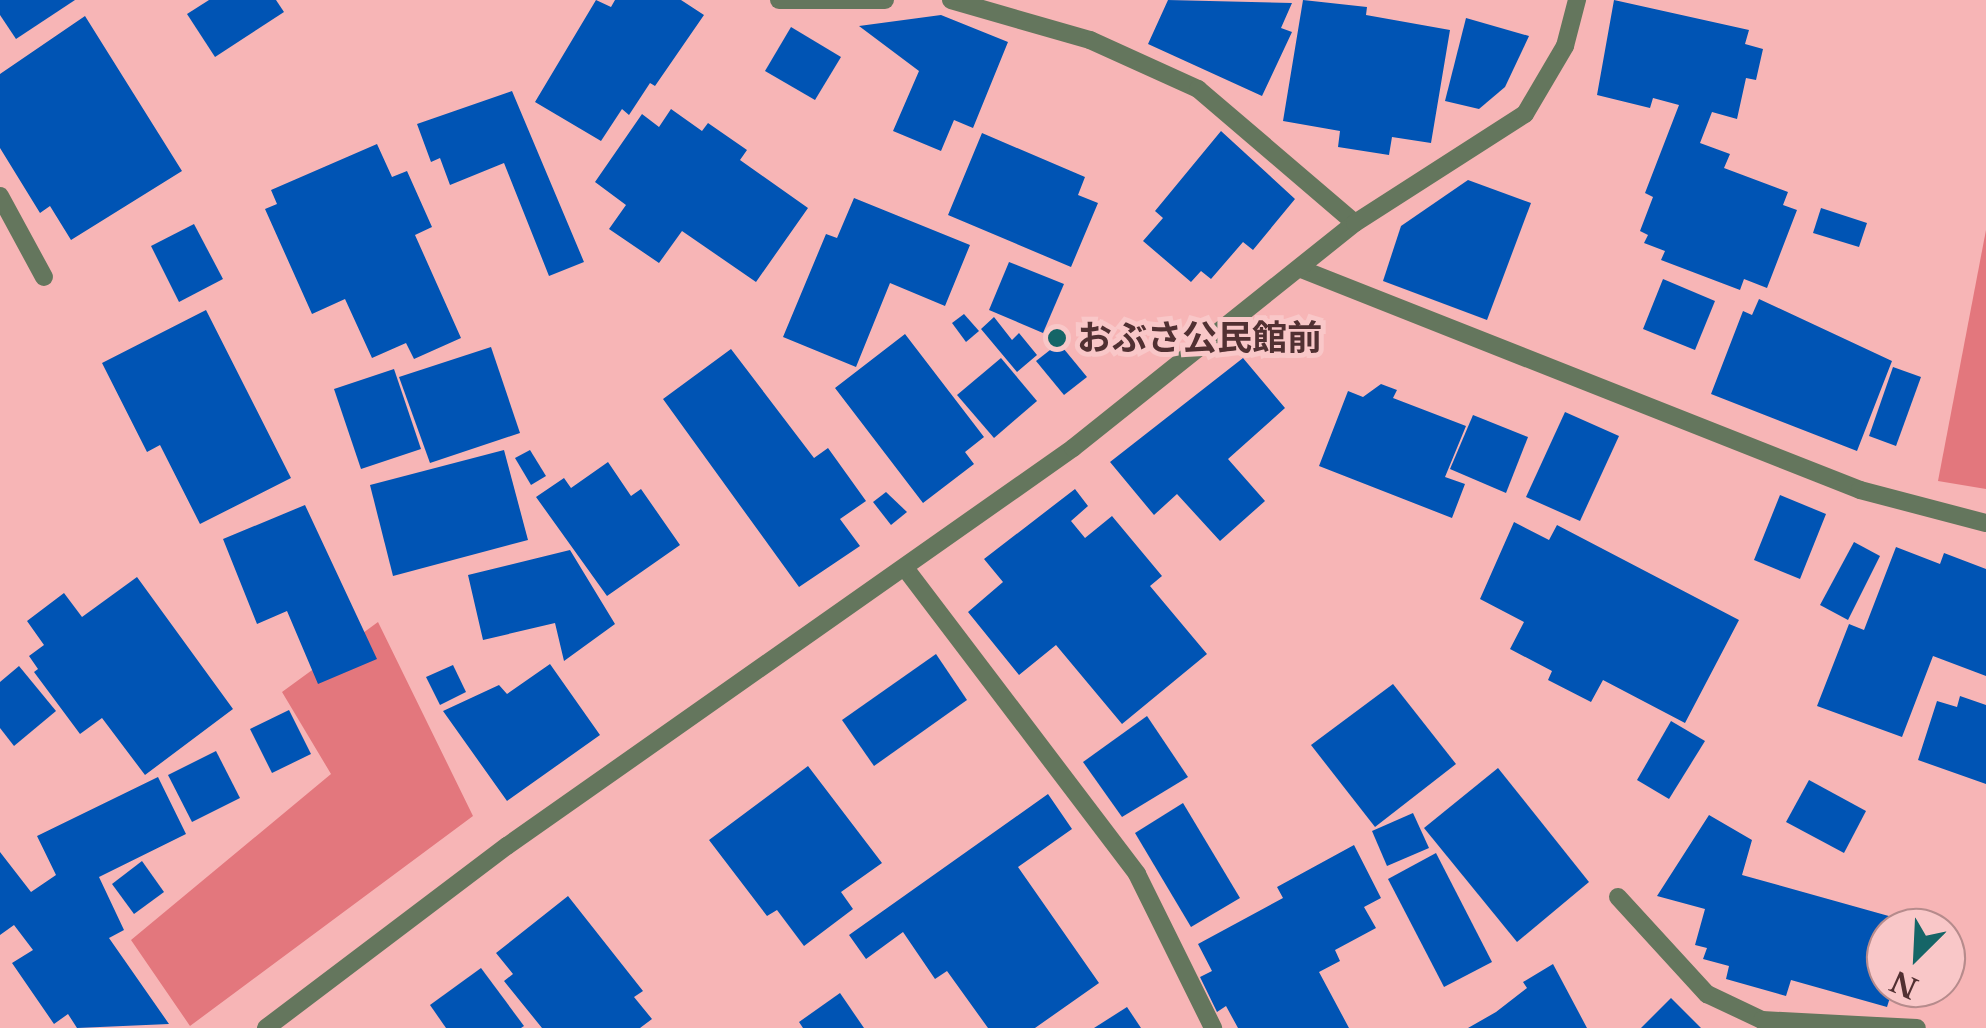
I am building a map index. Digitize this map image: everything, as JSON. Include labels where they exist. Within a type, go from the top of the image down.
[{"type":"street","points":[[779,0],[885,0]]},
{"type":"street","points":[[952,0],[1090,40],[1198,89],[1354,224]]},
{"type":"street","points":[[266,1028],[506,846],[1073,448],[1354,224],[1525,114],[1565,46],[1577,0]]},
{"type":"street","points":[[0,196],[44,277]]},
{"type":"street","points":[[1301,269],[1860,490],[1986,523]]},
{"type":"street","points":[[905,568],[1136,874],[1213,1028]]},
{"type":"street","points":[[1618,897],[1707,994],[1762,1020],[1917,1028]]},
{"type":"shaded area","points":[[1986,230],[1986,489],[1938,481]]},
{"type":"shaded area","points":[[378,622],[473,816],[190,1026],[131,940],[331,774],[282,692]]},
{"type":"building","points":[[0,0],[75,0],[16,39],[0,15]]},
{"type":"building","points":[[209,0],[276,0],[284,12],[215,57],[187,14]]},
{"type":"building","points":[[596,0],[611,7],[615,0],[681,0],[704,15],[655,86],[650,83],[629,115],[622,109],[601,141],[535,102]]},
{"type":"building","points":[[1168,0],[1292,3],[1281,28],[1292,32],[1262,96],[1148,44]]},
{"type":"building","points":[[1303,0],[1367,7],[1366,15],[1450,30],[1431,143],[1392,137],[1389,155],[1338,147],[1340,131],[1283,121]]},
{"type":"building","points":[[1614,0],[1749,30],[1745,44],[1763,49],[1756,80],[1746,78],[1737,119],[1712,112],[1700,143],[1730,154],[1724,168],[1788,192],[1783,205],[1797,210],[1767,288],[1744,279],[1740,290],[1661,260],[1665,251],[1644,243],[1648,235],[1640,231],[1653,197],[1645,193],[1679,105],[1653,98],[1650,108],[1597,95]]},
{"type":"building","points":[[941,15],[1008,42],[973,128],[954,120],[941,151],[893,131],[919,71],[859,26]]},
{"type":"building","points":[[85,16],[182,171],[71,240],[50,206],[40,213],[0,148],[0,74]]},
{"type":"building","points":[[1466,18],[1529,36],[1505,87],[1479,109],[1445,101]]},
{"type":"building","points":[[791,27],[841,57],[815,100],[765,71]]},
{"type":"building","points":[[512,91],[584,262],[549,276],[504,163],[450,185],[440,158],[431,162],[417,124]]},
{"type":"building","points":[[671,109],[702,131],[708,123],[747,150],[740,160],[808,208],[756,282],[682,231],[659,263],[609,229],[626,205],[595,182],[642,114],[659,127]]},
{"type":"building","points":[[1221,131],[1295,199],[1253,250],[1243,242],[1211,279],[1201,271],[1191,282],[1143,241],[1163,218],[1155,211]]},
{"type":"building","points":[[982,133],[1085,177],[1078,195],[1098,203],[1071,267],[948,215]]},
{"type":"building","points":[[377,144],[392,177],[407,171],[432,227],[415,235],[461,338],[414,359],[406,343],[372,358],[345,299],[312,314],[265,209],[277,204],[271,190]]},
{"type":"building","points":[[1468,180],[1531,203],[1487,320],[1383,281],[1401,226]]},
{"type":"building","points":[[854,198],[970,245],[945,306],[890,283],[856,367],[783,337],[826,234],[837,238]]},
{"type":"building","points":[[1821,208],[1867,223],[1859,247],[1813,233]]},
{"type":"building","points":[[194,224],[223,279],[179,302],[151,246]]},
{"type":"building","points":[[1009,262],[1064,284],[1043,333],[989,310]]},
{"type":"building","points":[[1663,279],[1715,301],[1695,350],[1643,329]]},
{"type":"building","points":[[1759,299],[1892,361],[1857,451],[1711,394],[1743,311],[1752,315]]},
{"type":"building","points":[[206,310],[291,478],[200,524],[160,445],[147,452],[102,363]]},
{"type":"building","points":[[964,314],[979,331],[966,342],[952,323]]},
{"type":"building","points":[[994,317],[1012,340],[1019,333],[1037,355],[1017,372],[981,329]]},
{"type":"building","points":[[905,334],[984,437],[965,452],[974,464],[923,503],[835,388]]},
{"type":"building","points":[[1059,343],[1087,377],[1064,395],[1036,361]]},
{"type":"building","points":[[491,347],[520,433],[430,463],[399,377]]},
{"type":"building","points":[[731,349],[814,458],[828,448],[866,501],[840,519],[860,546],[799,587],[663,399]]},
{"type":"building","points":[[1001,358],[1037,401],[994,438],[957,395]]},
{"type":"building","points":[[1243,358],[1285,408],[1228,459],[1265,501],[1220,541],[1177,494],[1154,515],[1110,462]]},
{"type":"building","points":[[1893,367],[1921,377],[1896,446],[1869,436]]},
{"type":"building","points":[[394,369],[421,449],[361,469],[334,389]]},
{"type":"building","points":[[1381,384],[1397,390],[1393,398],[1466,426],[1445,477],[1465,484],[1452,518],[1319,466],[1348,391],[1363,397]]},
{"type":"building","points":[[1565,412],[1619,436],[1580,521],[1526,497]]},
{"type":"building","points":[[1473,415],[1528,437],[1506,493],[1450,469]]},
{"type":"building","points":[[504,450],[528,540],[393,576],[370,485]]},
{"type":"building","points":[[530,450],[546,476],[531,485],[515,458]]},
{"type":"building","points":[[608,462],[631,496],[641,489],[680,545],[607,596],[536,497],[564,478],[571,488]]},
{"type":"building","points":[[1075,489],[1088,506],[1071,521],[1085,538],[1112,516],[1162,576],[1150,586],[1207,654],[1122,724],[1056,645],[1019,675],[968,612],[1003,582],[984,559]]},
{"type":"building","points":[[886,492],[907,512],[891,525],[873,502]]},
{"type":"building","points":[[1780,495],[1826,514],[1800,579],[1754,560]]},
{"type":"building","points":[[305,505],[377,659],[318,684],[287,611],[257,624],[223,539]]},
{"type":"building","points":[[1514,522],[1549,540],[1557,525],[1739,620],[1685,723],[1603,680],[1591,702],[1548,680],[1552,671],[1510,649],[1524,622],[1480,599]]},
{"type":"building","points":[[1854,542],[1880,556],[1848,620],[1820,605]]},
{"type":"building","points":[[1896,547],[1940,564],[1944,553],[1986,569],[1986,676],[1933,656],[1902,737],[1817,706],[1849,624],[1864,630]]},
{"type":"building","points":[[570,550],[615,624],[564,661],[555,623],[483,640],[468,575]]},
{"type":"building","points":[[137,577],[233,709],[145,775],[102,718],[80,734],[34,672],[38,669],[29,656],[44,645],[27,621],[64,593],[82,617]]},
{"type":"building","points":[[936,654],[967,700],[874,766],[842,720]]},
{"type":"building","points":[[550,664],[600,735],[507,801],[443,711],[499,685],[507,694]]},
{"type":"building","points":[[453,665],[466,692],[440,705],[426,677]]},
{"type":"building","points":[[19,666],[56,711],[14,746],[0,728],[0,682]]},
{"type":"building","points":[[1393,684],[1456,764],[1375,827],[1311,745]]},
{"type":"building","points":[[1960,696],[1986,705],[1986,784],[1918,760],[1937,701],[1957,707]]},
{"type":"building","points":[[289,710],[311,754],[272,773],[250,729]]},
{"type":"building","points":[[1147,716],[1188,777],[1122,817],[1083,762]]},
{"type":"building","points":[[1671,721],[1705,741],[1669,799],[1637,780]]},
{"type":"building","points":[[216,751],[240,798],[192,822],[168,775]]},
{"type":"building","points":[[808,766],[882,863],[841,892],[853,909],[804,946],[777,910],[767,916],[709,840]]},
{"type":"building","points":[[1498,768],[1589,882],[1517,942],[1424,828]]},
{"type":"building","points":[[158,777],[186,834],[99,877],[124,930],[109,938],[169,1024],[77,1028],[68,1014],[54,1024],[12,963],[33,950],[14,925],[0,935],[0,852],[31,892],[56,875],[37,836]]},
{"type":"building","points":[[1809,780],[1866,811],[1844,853],[1786,822]]},
{"type":"building","points":[[1048,794],[1072,829],[1018,867],[1099,983],[1035,1028],[988,1028],[947,971],[935,979],[903,932],[866,959],[849,935]]},
{"type":"building","points":[[1183,803],[1240,898],[1191,927],[1135,833]]},
{"type":"building","points":[[1413,813],[1429,848],[1387,866],[1372,831]]},
{"type":"building","points":[[1709,815],[1752,840],[1742,875],[1866,910],[1866,1001],[1791,980],[1786,996],[1726,979],[1729,966],[1703,959],[1707,948],[1695,945],[1705,909],[1657,896]]},
{"type":"building","points":[[1354,845],[1381,898],[1364,907],[1376,928],[1335,950],[1340,961],[1319,972],[1349,1028],[1238,1028],[1226,1006],[1217,1012],[1200,977],[1212,971],[1198,944],[1283,898],[1277,887]]},
{"type":"building","points":[[1436,853],[1492,962],[1444,987],[1388,879]]},
{"type":"building","points":[[142,861],[164,892],[134,914],[112,884]]},
{"type":"building","points":[[568,896],[643,991],[634,997],[652,1019],[640,1028],[542,1028],[504,981],[513,974],[496,953]]},
{"type":"building","points":[[1553,964],[1587,1028],[1468,1028],[1496,1012],[1527,988],[1523,982]]},
{"type":"building","points":[[481,968],[524,1026],[446,1028],[430,1005]]},
{"type":"building","points":[[840,993],[864,1028],[803,1028],[799,1022]]},
{"type":"building","points":[[1671,998],[1701,1028],[1641,1028]]},
{"type":"building","points":[[1127,1007],[1141,1028],[1094,1028]]},
{"type":"place","name":"おぶさ公民館前","points":[[1057,338]]}]
